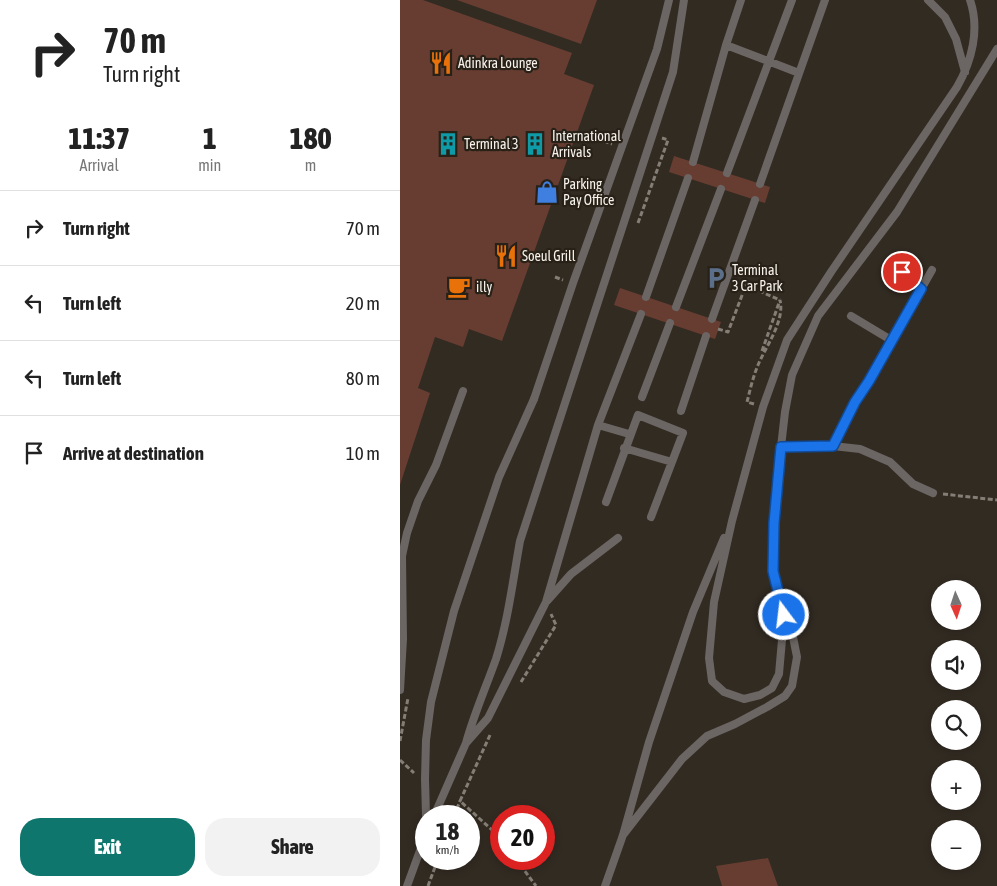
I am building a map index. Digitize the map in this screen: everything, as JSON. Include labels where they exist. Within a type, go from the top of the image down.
[{"type":"lane","points":[[426,805],[426,740],[431,702],[454,611],[498,478],[534,399],[573,283],[654,58],[669,0]]},
{"type":"lane","points":[[439,805],[466,743],[474,714],[496,658],[508,611],[520,541],[673,72],[684,0]]},
{"type":"lane","points":[[693,162],[726,45],[741,0]]},
{"type":"lane","points":[[727,173],[792,0]]},
{"type":"lane","points":[[760,184],[825,0]]},
{"type":"lane","points":[[928,0],[945,17],[956,39],[965,72]]},
{"type":"lane","points":[[784,615],[779,674],[772,688],[760,695],[744,699],[724,692],[712,681],[709,658],[714,602],[732,521],[762,407],[787,340],[952,95],[965,72],[974,44],[971,3]]},
{"type":"lane","points":[[726,45],[799,73]]},
{"type":"lane","points":[[623,835],[682,759],[707,736],[768,708],[785,696],[792,686],[797,657],[793,636],[784,615],[773,571],[774,523],[781,447],[792,375],[818,316],[897,212],[997,49]]},
{"type":"lane","points":[[989,63],[997,69]]},
{"type":"lane","points":[[646,297],[688,178]]},
{"type":"lane","points":[[676,307],[721,189]]},
{"type":"lane","points":[[712,319],[754,200]]},
{"type":"lane","points":[[833,446],[855,402],[869,381],[932,270]]},
{"type":"lane","points":[[902,272],[921,289]]},
{"type":"lane","points":[[466,743],[488,718],[546,602],[598,425],[641,314]]},
{"type":"lane","points":[[851,316],[891,340]]},
{"type":"lane","points":[[642,397],[670,324]]},
{"type":"lane","points":[[681,411],[706,336]]},
{"type":"lane","points":[[400,690],[403,638],[402,556],[407,533],[418,501],[436,465],[464,391]]},
{"type":"lane","points":[[606,502],[624,448],[638,415],[683,433],[651,517]]},
{"type":"lane","points":[[598,425],[630,434]]},
{"type":"lane","points":[[781,447],[833,446],[860,449],[890,462],[914,484],[933,493]]},
{"type":"lane","points":[[624,448],[672,462]]},
{"type":"lane","points":[[605,886],[623,835],[649,742],[690,621],[732,521]]},
{"type":"lane","points":[[546,602],[571,574],[618,538]]},
{"type":"lane","points":[[407,886],[415,864]]},
{"type":"path","points":[[718,329],[728,332],[746,285],[780,300],[782,308],[775,329],[757,366],[747,402]]},
{"type":"path","points":[[933,493],[997,500]]},
{"type":"path","points":[[517,689],[556,625],[546,602]]},
{"type":"path","points":[[400,740],[409,693]]},
{"type":"path","points":[[458,805],[492,731]]},
{"type":"path","points":[[400,760],[411,772],[425,778]]},
{"type":"path","points":[[460,801],[490,828]]},
{"type":"path","points":[[428,886],[434,870]]},
{"type":"path","points":[[524,870],[536,886]]},
{"type":"building","name":"Terminal 3","points":[[400,0],[423,0],[572,53],[564,74],[594,85],[502,341],[469,329],[463,347],[435,337],[418,388],[430,393],[400,485]]},
{"type":"building","points":[[457,0],[597,0],[581,44]]},
{"type":"building","points":[[674,156],[770,187],[765,203],[669,172]]},
{"type":"building","points":[[620,288],[721,322],[715,339],[614,305]]},
{"type":"building","points":[[768,858],[778,886],[722,886],[716,866]]},
{"type":"place","name":"Adinkra Lounge","points":[[441,63]]},
{"type":"place","name":"Terminal 3","points":[[448,144]]},
{"type":"place","name":"International Arrivals","points":[[535,144]]},
{"type":"place","name":"Parking Pay Office","points":[[547,192]]},
{"type":"place","name":"Soeul Grill","points":[[506,256]]},
{"type":"place","name":"Terminal 3 Car Park","points":[[716,278]]},
{"type":"place","name":"illy","points":[[459,287]]},
{"type":"route","points":[[784,615],[773,571],[774,523],[781,447],[833,446],[855,402],[921,289],[902,272]]}]
